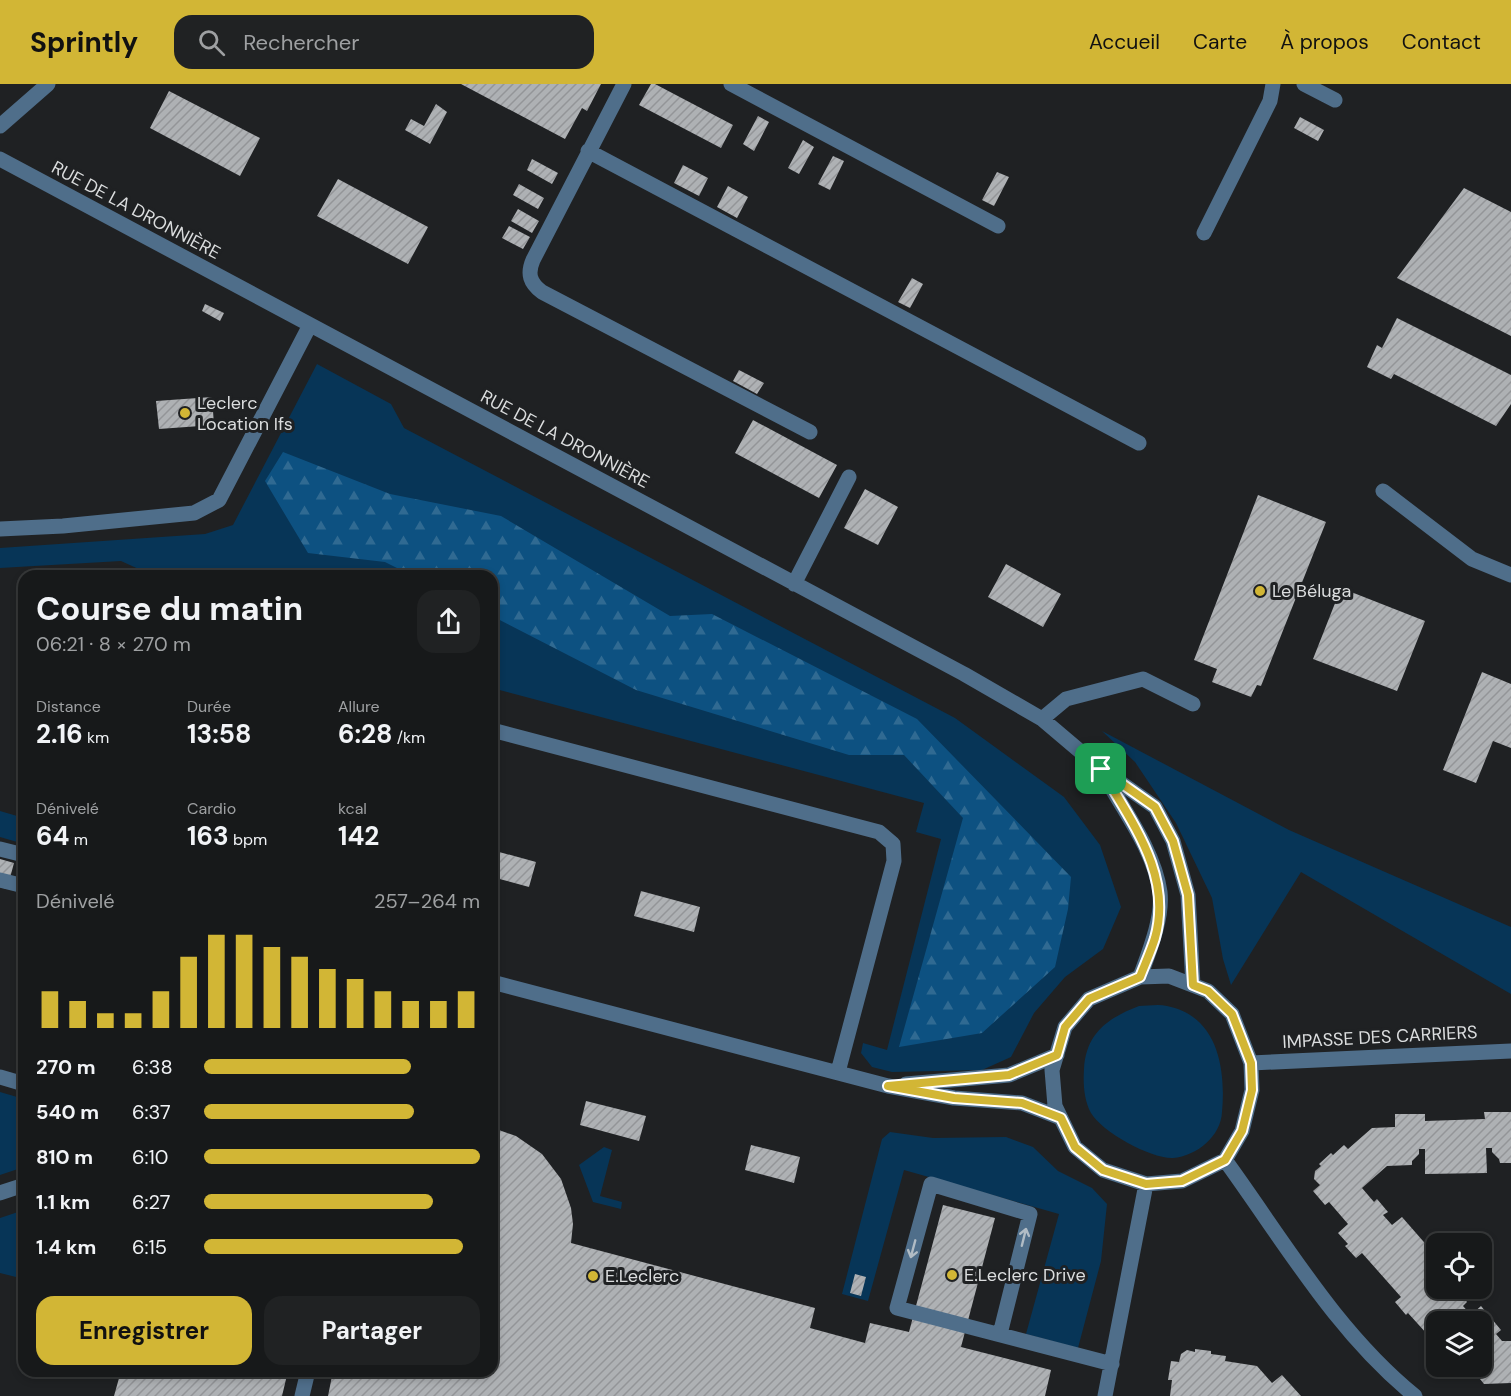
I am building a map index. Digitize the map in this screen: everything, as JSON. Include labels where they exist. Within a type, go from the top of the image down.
[{"type":"street","points":[[0,126],[48,84]]},
{"type":"street","points":[[624,84],[529,269],[530,279],[535,287],[810,432]]},
{"type":"street","points":[[731,84],[998,226]]},
{"type":"street","points":[[1204,233],[1270,101],[1273,84]]},
{"type":"street","points":[[1304,84],[1335,100]]},
{"type":"street","points":[[588,151],[1139,443]]},
{"type":"street","name":"RUE DE LA DRONNIÈRE","points":[[0,159],[964,674],[1042,719],[1101,769],[1155,807],[1173,841],[1188,895],[1193,985]]},
{"type":"street","points":[[0,529],[63,526],[194,513],[219,500],[310,325]]},
{"type":"street","points":[[794,584],[849,477]]},
{"type":"street","points":[[1383,491],[1472,559],[1511,575]]},
{"type":"street","points":[[1042,719],[1066,699],[1143,679],[1193,705]]},
{"type":"street","points":[[498,732],[879,832],[893,844],[894,861],[838,1072]]},
{"type":"street","name":"RUE DE LA DRONNIÈRE","points":[[1101,769],[1152,861],[1160,893],[1155,936],[1140,977]]},
{"type":"street","points":[[0,849],[18,854]]},
{"type":"street","points":[[0,880],[18,884]]},
{"type":"street","points":[[1169,976],[1193,985],[1208,991],[1232,1014],[1251,1063],[1252,1090],[1242,1131],[1225,1160],[1182,1181],[1146,1184],[1103,1170],[1075,1147],[1055,1106],[1052,1070],[1065,1027],[1089,999],[1140,977],[1169,976]]},
{"type":"street","points":[[498,984],[888,1086],[954,1098],[1022,1103],[1061,1118]]},
{"type":"street","name":"IMPASSE DES CARRIERS","points":[[1251,1063],[1511,1051]]},
{"type":"street","points":[[888,1086],[1009,1075],[1057,1055]]},
{"type":"street","points":[[0,1077],[18,1082]]},
{"type":"street","points":[[1225,1160],[1316,1292],[1393,1377],[1415,1396]]},
{"type":"street","points":[[1000,1334],[1030,1214],[931,1184],[897,1308],[1112,1364]]},
{"type":"street","points":[[1105,1396],[1146,1184]]},
{"type":"street","points":[[0,1193],[18,1187]]},
{"type":"street","points":[[302,1396],[307,1377]]},
{"type":"shaded area","points":[[317,364],[391,404],[404,428],[955,718],[1064,797],[1100,845],[1121,907],[1103,949],[1065,977],[1034,1013],[1011,1057],[982,1070],[892,1072],[872,1067],[861,1053],[863,1043],[887,1050],[941,839],[916,832],[924,803],[498,690],[498,570],[141,570],[121,561],[0,568],[0,548],[205,534],[233,525]]},
{"type":"shaded area","points":[[1102,731],[1289,830],[1511,927],[1511,994],[1301,872],[1231,985],[1223,959],[1212,898],[1176,823],[1135,762]]},
{"type":"shaded area","points":[[0,811],[18,816],[18,842],[0,837]]},
{"type":"shaded area","points":[[1139,1006],[1167,1006],[1184,1012],[1198,1021],[1208,1033],[1220,1062],[1223,1096],[1221,1121],[1206,1143],[1199,1149],[1182,1156],[1164,1157],[1128,1143],[1105,1128],[1091,1113],[1087,1103],[1084,1075],[1086,1056],[1094,1036],[1118,1016]]},
{"type":"shaded area","points":[[0,1092],[18,1097],[18,1169],[0,1175]]},
{"type":"shaded area","points":[[890,1132],[933,1138],[1006,1137],[1033,1147],[1058,1171],[1092,1188],[1107,1204],[1101,1261],[1078,1348],[1026,1334],[1059,1214],[904,1170],[868,1301],[842,1294],[882,1139]]},
{"type":"shaded area","points":[[604,1147],[612,1150],[600,1196],[622,1202],[621,1209],[593,1202],[579,1165]]},
{"type":"shaded area","points":[[18,1212],[18,1278],[0,1273],[0,1218]]},
{"type":"green space","points":[[283,452],[390,494],[501,516],[670,616],[712,614],[917,719],[1071,877],[1068,909],[1055,967],[982,1033],[899,1047],[963,818],[904,755],[849,755],[636,690],[498,619],[498,570],[401,570],[385,562],[308,553],[265,481]]},
{"type":"building","points":[[461,84],[601,84],[587,111],[582,108],[565,139]]},
{"type":"building","points":[[651,84],[733,125],[721,148],[639,105]]},
{"type":"building","points":[[169,91],[260,138],[240,176],[150,128]]},
{"type":"building","points":[[436,104],[447,112],[430,144],[405,130],[411,119],[424,126]]},
{"type":"building","points":[[758,116],[769,122],[754,151],[743,144]]},
{"type":"building","points":[[1300,117],[1324,130],[1318,141],[1294,128]]},
{"type":"building","points":[[803,140],[814,147],[799,174],[788,168]]},
{"type":"building","points":[[833,156],[844,161],[830,190],[818,184]]},
{"type":"building","points":[[532,159],[558,173],[552,184],[527,170]]},
{"type":"building","points":[[683,165],[708,178],[699,196],[674,183]]},
{"type":"building","points":[[997,172],[1009,177],[994,206],[982,200]]},
{"type":"building","points":[[338,179],[428,227],[408,264],[317,216]]},
{"type":"building","points":[[519,184],[544,198],[538,209],[513,195]]},
{"type":"building","points":[[728,186],[748,197],[737,218],[717,207]]},
{"type":"building","points":[[1464,188],[1511,212],[1511,336],[1397,278]]},
{"type":"building","points":[[518,209],[539,221],[532,233],[511,221]]},
{"type":"building","points":[[509,226],[530,237],[523,249],[502,238]]},
{"type":"building","points":[[912,278],[923,284],[910,308],[898,302]]},
{"type":"building","points":[[205,304],[224,313],[220,321],[202,311]]},
{"type":"building","points":[[1397,318],[1511,375],[1511,404],[1496,426],[1394,374],[1391,379],[1367,367],[1377,345],[1382,348]]},
{"type":"building","points":[[739,370],[764,383],[757,394],[733,381]]},
{"type":"building","name":"Leclerc Location Ifs","points":[[212,397],[214,425],[159,429],[156,401]]},
{"type":"building","points":[[753,420],[837,465],[819,498],[735,453]]},
{"type":"building","points":[[865,489],[898,507],[878,545],[844,528]]},
{"type":"building","name":"Le Béluga","points":[[1258,495],[1326,522],[1261,686],[1257,685],[1251,697],[1212,682],[1217,669],[1194,660]]},
{"type":"building","points":[[1006,564],[1061,594],[1043,627],[988,597]]},
{"type":"building","points":[[1341,588],[1425,621],[1397,691],[1313,659]]},
{"type":"building","points":[[1482,672],[1511,684],[1511,748],[1493,741],[1476,783],[1443,770]]},
{"type":"building","points":[[498,852],[536,862],[529,887],[498,879]]},
{"type":"building","points":[[0,859],[14,863],[7,889],[0,887]]},
{"type":"building","points":[[641,891],[700,907],[694,932],[634,916]]},
{"type":"building","points":[[586,1101],[646,1116],[639,1141],[580,1125]]},
{"type":"building","points":[[1484,1112],[1511,1112],[1511,1163],[1500,1163],[1492,1152],[1492,1148],[1486,1148],[1487,1173],[1425,1174],[1425,1149],[1419,1149],[1419,1154],[1412,1161],[1412,1165],[1387,1166],[1362,1188],[1374,1202],[1377,1199],[1388,1212],[1383,1215],[1392,1225],[1402,1217],[1426,1244],[1426,1299],[1465,1299],[1467,1302],[1463,1306],[1467,1311],[1426,1311],[1426,1333],[1395,1302],[1401,1297],[1362,1253],[1356,1258],[1345,1246],[1348,1244],[1338,1233],[1348,1224],[1329,1202],[1325,1205],[1313,1191],[1320,1185],[1314,1179],[1315,1171],[1331,1153],[1333,1155],[1344,1145],[1348,1149],[1372,1128],[1395,1127],[1395,1114],[1425,1114],[1425,1121],[1485,1119]]},
{"type":"building","name":"E.Leclerc","points":[[498,1130],[516,1136],[542,1154],[561,1179],[571,1208],[573,1224],[571,1243],[815,1308],[810,1328],[865,1343],[870,1323],[909,1332],[943,1205],[995,1218],[961,1347],[1051,1370],[1045,1396],[328,1396],[332,1377],[498,1377]]},
{"type":"building","points":[[751,1145],[800,1157],[794,1183],[745,1170]]},
{"type":"building","points":[[855,1274],[866,1277],[861,1296],[850,1293]]},
{"type":"building","points":[[1481,1306],[1485,1311],[1475,1311]]},
{"type":"building","points":[[1492,1319],[1501,1330],[1496,1334],[1502,1341],[1511,1341],[1511,1383],[1484,1384],[1478,1377],[1492,1377]]},
{"type":"building","points":[[1195,1349],[1226,1356],[1225,1361],[1257,1366],[1272,1383],[1282,1375],[1301,1396],[1170,1396],[1172,1380],[1168,1380],[1171,1361],[1179,1362],[1181,1354],[1187,1350],[1195,1352]]},
{"type":"building","points":[[119,1377],[287,1377],[282,1396],[114,1396]]},
{"type":"place","name":"Leclerc Location Ifs","points":[[185,413]]},
{"type":"place","name":"Le Béluga","points":[[1260,591]]},
{"type":"place","name":"E.Leclerc Drive","points":[[952,1275]]},
{"type":"place","name":"E.Leclerc","points":[[593,1276]]},
{"type":"route","points":[[1101,769],[1155,807],[1173,841],[1188,895],[1193,985],[1208,991],[1232,1014],[1251,1063],[1252,1090],[1242,1131],[1225,1160],[1182,1181],[1146,1184],[1103,1170],[1075,1147],[1061,1118],[1022,1103],[954,1098],[888,1086],[1009,1075],[1057,1055],[1065,1027],[1089,999],[1140,977],[1155,936],[1160,893],[1152,861],[1101,769]]}]
